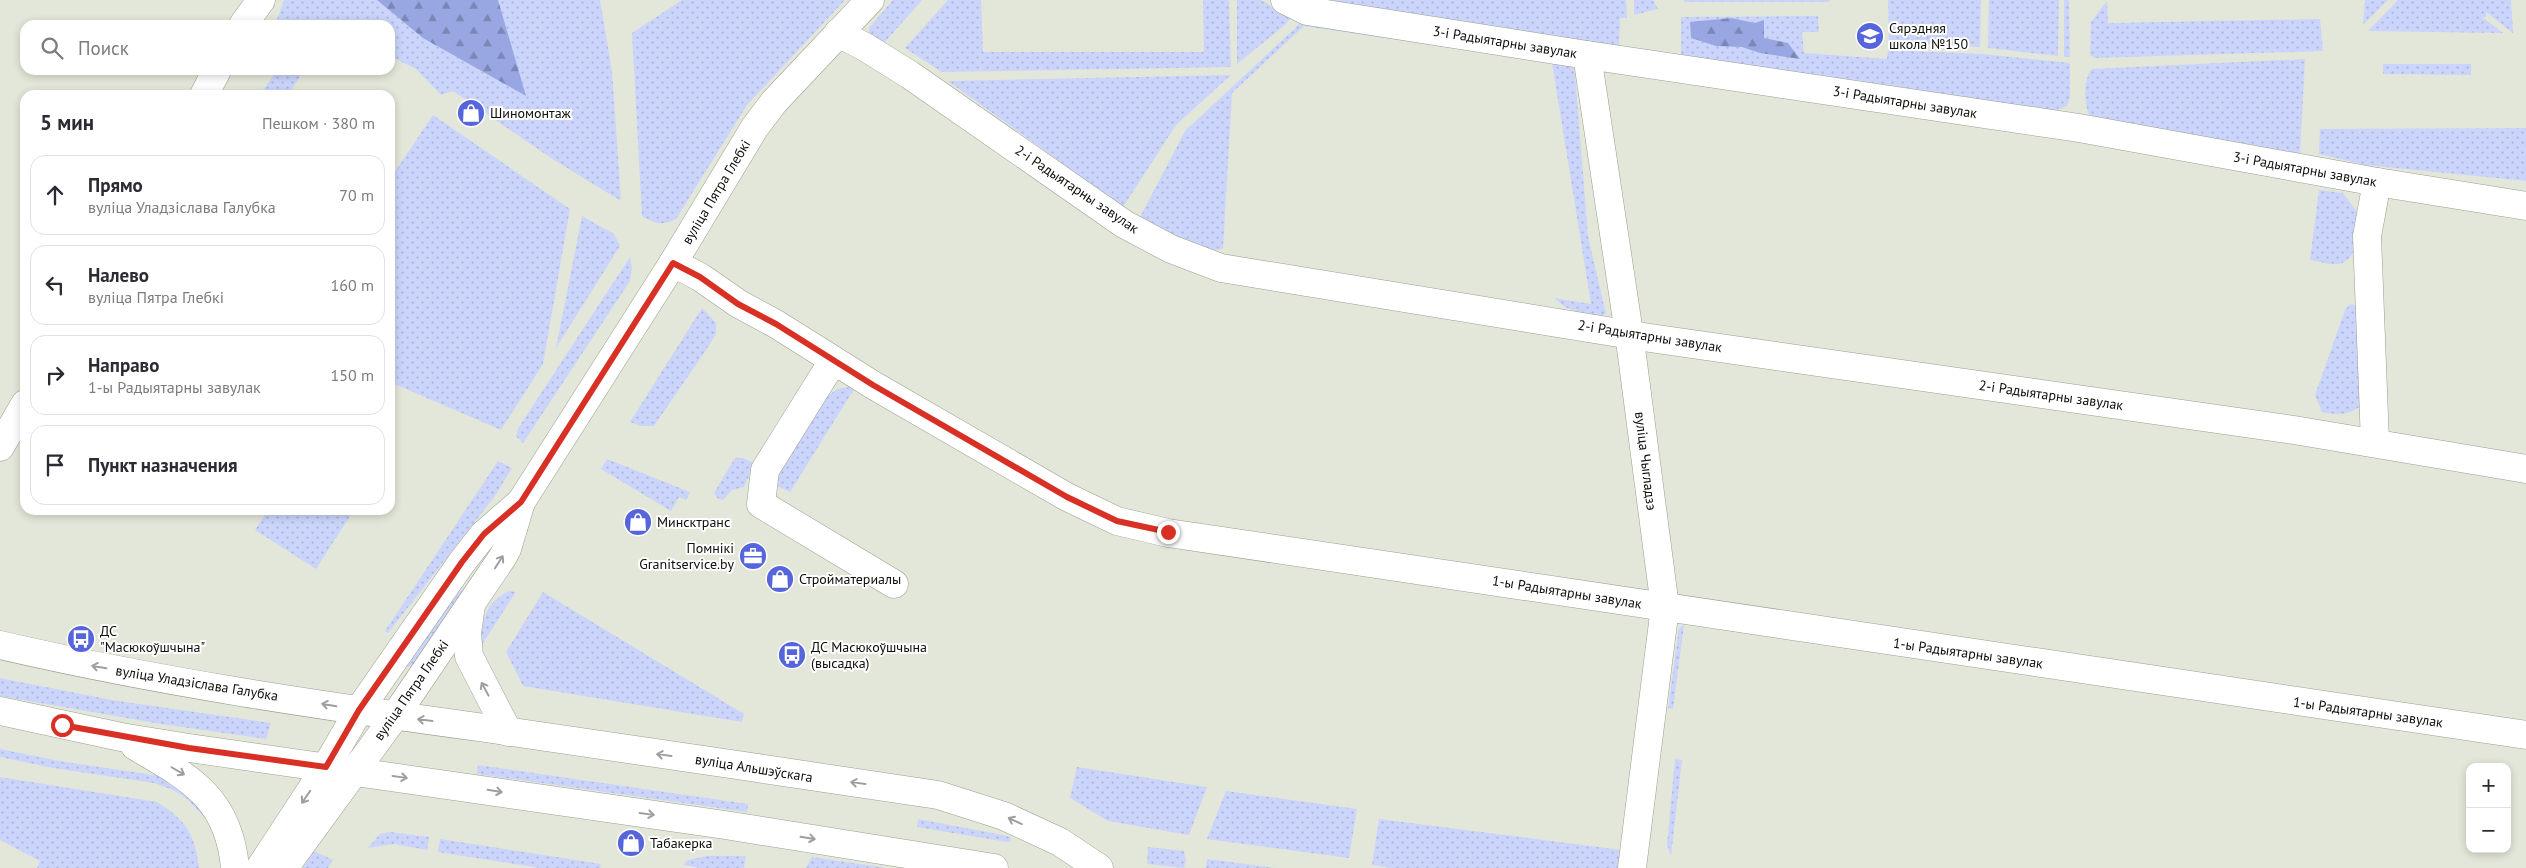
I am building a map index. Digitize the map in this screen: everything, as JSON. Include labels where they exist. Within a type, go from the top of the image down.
[{"type":"street","points":[[247,20],[260,0]]},
{"type":"street","name":"вуліца Пятра Глебкі","points":[[284,868],[395,716],[507,549],[521,502],[673,263],[755,127],[774,102],[870,0]]},
{"type":"street","name":"3-і Радыятарны завулак","points":[[1285,0],[1307,11],[1587,55],[2080,128],[2377,182],[2526,206]]},
{"type":"street","name":"2-і Радыятарны завулак","points":[[838,34],[865,47],[910,75],[1124,224],[1171,249],[1231,270],[1629,333],[1650,338],[2374,442],[2526,469]]},
{"type":"street","name":"вуліца Чыгладзэ","points":[[1587,55],[1629,333],[1665,607],[1632,868]]},
{"type":"street","points":[[207,90],[214,75]]},
{"type":"street","points":[[2374,442],[2367,236],[2377,182]]},
{"type":"street","name":"1-ы Радыятарны завулак","points":[[673,263],[700,277],[738,304],[776,324],[833,361],[1067,497],[1117,521],[1168,532],[2526,735]]},
{"type":"street","points":[[833,361],[765,470],[761,504],[894,584]]},
{"type":"street","points":[[0,447],[20,413]]},
{"type":"street","name":"вуліца Пятра Глебкі","points":[[260,868],[326,767],[359,710],[462,562],[484,534],[521,502]]},
{"type":"street","points":[[471,602],[467,633],[470,656],[508,732]]},
{"type":"street","name":"вуліца Уладзіслава Галубка","points":[[0,645],[75,662],[395,716]]},
{"type":"street","points":[[0,710],[121,737],[725,825],[994,868]]},
{"type":"street","name":"вуліца Альшэўскага","points":[[395,716],[938,796],[1004,816],[1060,842],[1099,868]]},
{"type":"street","points":[[121,737],[188,776],[213,803],[226,827],[235,868]]},
{"type":"shaded area","points":[[284,0],[600,0],[612,71],[621,201],[554,160],[453,91],[441,95],[416,69],[395,58],[395,20],[277,20]]},
{"type":"shaded area","points":[[682,0],[845,0],[747,105],[676,219],[667,223],[659,223],[642,216],[632,33]]},
{"type":"shaded area","points":[[893,0],[922,0],[885,42],[874,41],[870,37],[869,28]]},
{"type":"shaded area","points":[[948,0],[981,0],[983,52],[1204,52],[1203,0],[1229,0],[1231,67],[942,72],[905,48]]},
{"type":"shaded area","points":[[1237,0],[1261,0],[1291,18],[1237,64]]},
{"type":"shaded area","points":[[1321,0],[1626,0],[1627,18],[1620,18],[1619,45],[1608,47]]},
{"type":"shaded area","points":[[1634,0],[1653,0],[1658,9],[1634,15]]},
{"type":"shaded area","points":[[1684,0],[1831,0],[1828,2],[1684,2]]},
{"type":"shaded area","points":[[1888,0],[1981,0],[1980,47],[1889,42]]},
{"type":"shaded area","points":[[1989,0],[2059,0],[2058,56],[1988,48]]},
{"type":"shaded area","points":[[2064,0],[2069,0],[2070,57],[2064,57]]},
{"type":"shaded area","points":[[2365,0],[2388,0],[2363,25]]},
{"type":"shaded area","points":[[2398,0],[2511,0],[2513,33],[2486,12],[2486,17],[2482,17],[2503,33],[2368,31]]},
{"type":"shaded area","points":[[2107,1],[2108,23],[2320,19],[2323,51],[2095,58],[2090,55],[2091,22]]},
{"type":"shaded area","points":[[1818,16],[1819,32],[1802,32],[1804,53],[1887,59],[1888,50],[1983,54],[2070,63],[2070,98],[2067,106],[2055,111],[1998,104],[1856,80],[1743,65],[1681,60],[1681,17]]},
{"type":"shaded area","points":[[1306,18],[1572,65],[1575,74],[1588,236],[1606,314],[1597,318],[1565,307],[1554,298],[1591,304],[1552,63],[1304,26],[1232,93],[1223,249],[1205,251],[1139,219],[1185,131]]},
{"type":"shaded area","points":[[2305,59],[2300,154],[2089,116],[2087,110],[2085,98],[2086,85],[2092,69]]},
{"type":"shaded area","points":[[2383,64],[2471,64],[2471,75],[2383,74]]},
{"type":"shaded area","points":[[274,75],[301,75],[291,90],[263,90]]},
{"type":"shaded area","points":[[1231,75],[1176,125],[1123,207],[948,81]]},
{"type":"shaded area","points":[[433,115],[570,209],[543,364],[501,430],[395,384],[395,172]]},
{"type":"shaded area","points":[[2526,128],[2526,181],[2365,165],[2319,154],[2320,129]]},
{"type":"shaded area","points":[[2319,190],[2343,193],[2358,213],[2354,250],[2350,257],[2338,264],[2310,260]]},
{"type":"shaded area","points":[[582,216],[614,234],[620,246],[556,348]]},
{"type":"shaded area","points":[[630,257],[632,268],[630,281],[523,443],[516,436],[519,427]]},
{"type":"shaded area","points":[[2350,304],[2359,306],[2364,404],[2344,414],[2322,412],[2315,395],[2345,310]]},
{"type":"shaded area","points":[[702,308],[716,323],[716,334],[708,347],[654,426],[641,426],[630,422]]},
{"type":"shaded area","points":[[856,386],[790,492],[777,486],[778,473],[824,399],[837,389]]},
{"type":"shaded area","points":[[735,458],[743,458],[761,467],[752,469],[744,487],[732,490],[723,500],[718,499],[714,493]]},
{"type":"shaded area","points":[[607,459],[690,492],[686,500],[679,497],[671,511],[601,469]]},
{"type":"shaded area","points":[[498,461],[512,468],[495,496],[388,633],[385,631]]},
{"type":"shaded area","points":[[265,515],[351,515],[316,569],[255,530]]},
{"type":"shaded area","points":[[467,587],[412,667],[401,665],[461,590]]},
{"type":"shaded area","points":[[509,591],[516,592],[481,646],[482,629],[486,614],[494,601]]},
{"type":"shaded area","points":[[543,592],[744,714],[742,722],[523,686],[506,652]]},
{"type":"shaded area","points":[[1684,625],[1673,709],[1668,708],[1679,628]]},
{"type":"shaded area","points":[[0,678],[112,700],[271,723],[266,739],[161,724],[0,696]]},
{"type":"shaded area","points":[[0,749],[59,761],[167,777],[211,816],[204,817],[187,799],[173,790],[154,783],[53,768],[0,757]]},
{"type":"shaded area","points":[[1675,759],[1682,760],[1671,856],[1667,845]]},
{"type":"shaded area","points":[[478,765],[748,804],[747,812],[477,774]]},
{"type":"shaded area","points":[[1077,767],[1207,787],[1189,835],[1108,821],[1070,798]]},
{"type":"shaded area","points":[[0,777],[157,802],[175,815],[187,829],[195,846],[199,868],[37,868],[40,861],[0,840]]},
{"type":"shaded area","points":[[1226,791],[1357,809],[1349,858],[1207,839]]},
{"type":"shaded area","points":[[918,819],[1003,835],[1010,837],[1011,841],[1007,842],[917,827]]},
{"type":"shaded area","points":[[1379,819],[1622,850],[1620,868],[1392,868],[1372,865]]},
{"type":"shaded area","points":[[390,832],[429,837],[427,850],[394,844],[368,848],[380,834]]},
{"type":"shaded area","points":[[440,839],[601,864],[600,868],[540,868],[438,852]]},
{"type":"shaded area","points":[[1148,847],[1184,851],[1186,861],[1184,868],[1147,864]]},
{"type":"shaded area","points":[[314,851],[333,860],[328,868],[303,868]]},
{"type":"shaded area","points":[[707,856],[746,856],[744,868],[701,868],[683,865],[688,860]]},
{"type":"shaded area","points":[[812,857],[887,868],[806,868]]},
{"type":"shaded area","points":[[1207,859],[1275,868],[1206,868]]},
{"type":"green space","points":[[377,0],[498,0],[526,96],[423,38]]},
{"type":"green space","points":[[1731,18],[1755,23],[1764,20],[1764,38],[1788,43],[1800,59],[1760,53],[1742,47],[1716,46],[1691,38],[1690,22]]},
{"type":"place","name":"Сярэдняя школа №150","points":[[1870,36]]},
{"type":"place","name":"Шиномонтаж","points":[[471,113]]},
{"type":"place","name":"Минсктранс","points":[[638,522]]},
{"type":"place","name":"Помнікі Granitservice.by","points":[[753,556]]},
{"type":"place","name":"Стройматериалы","points":[[780,579]]},
{"type":"place","name":"ДС \"Масюкоўшчына\"","points":[[81,639]]},
{"type":"place","name":"ДС Масюкоўшчына (высадка)","points":[[792,655]]},
{"type":"place","name":"Табакерка","points":[[631,843]]},
{"type":"route","points":[[62,725],[189,748],[326,767],[359,710],[462,562],[484,534],[521,502],[673,263],[700,277],[738,304],[776,324],[873,385],[1067,497],[1117,521],[1168,532]]}]
